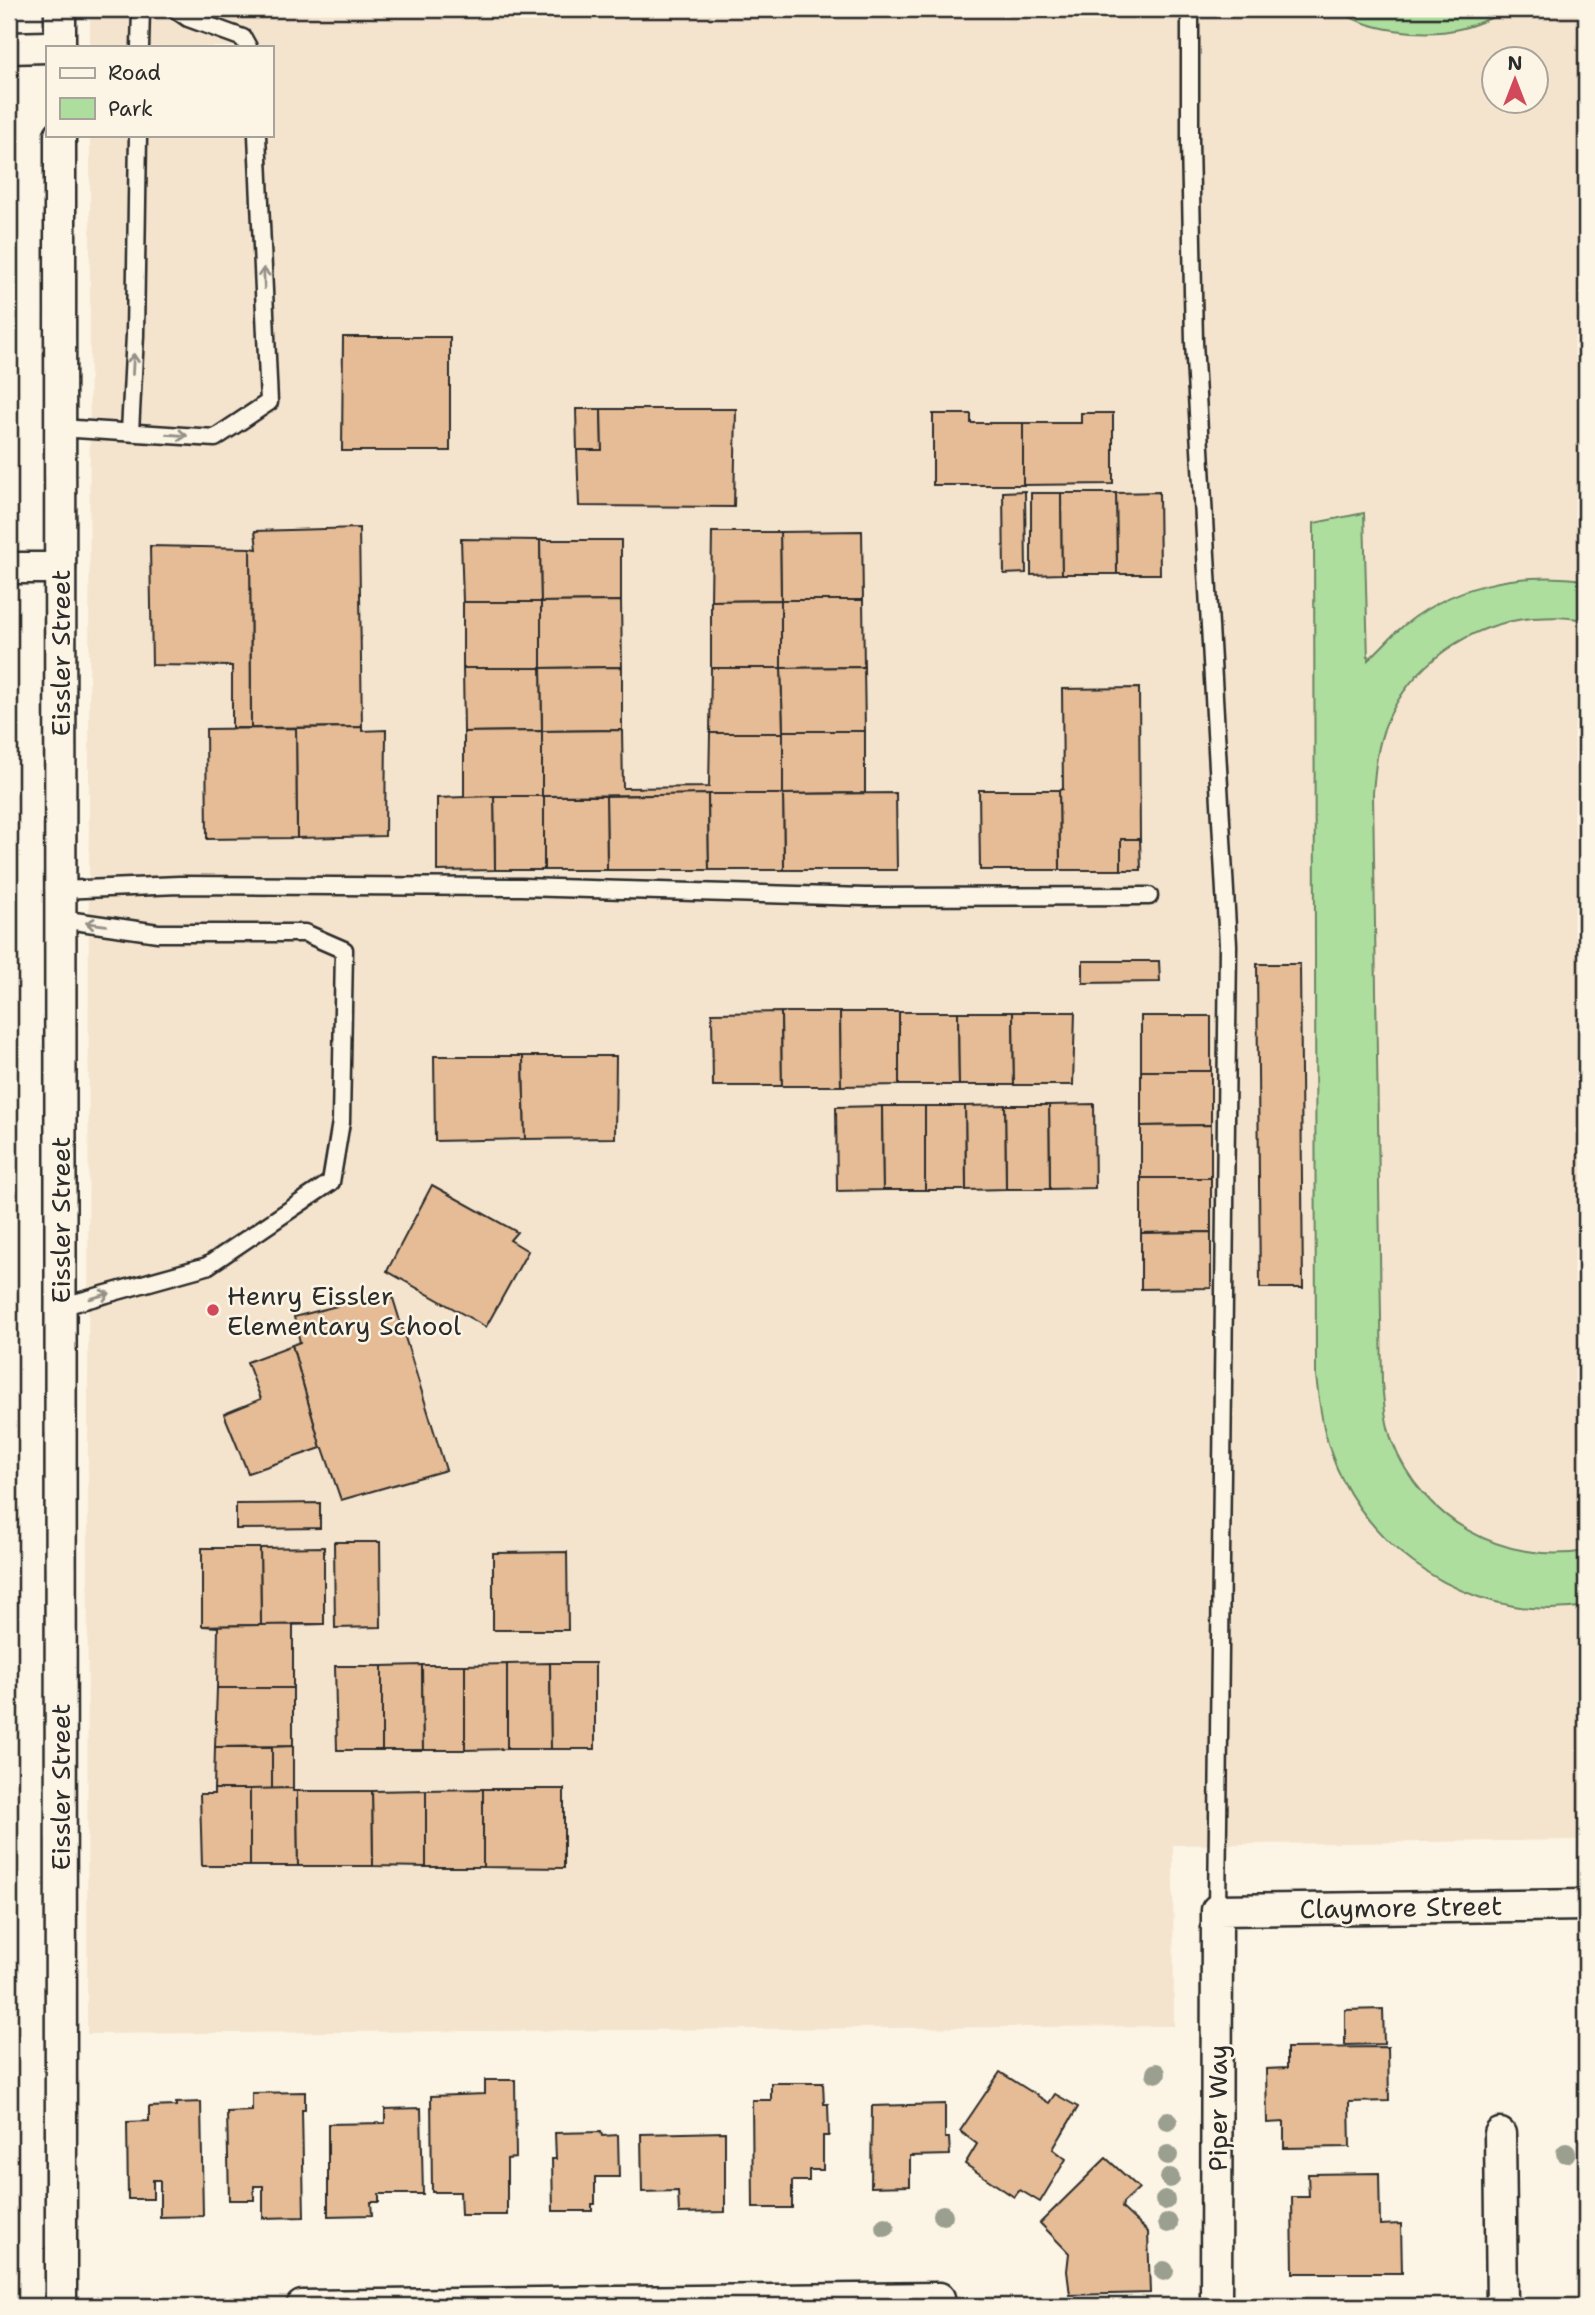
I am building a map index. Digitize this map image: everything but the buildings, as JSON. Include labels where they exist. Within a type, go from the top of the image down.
[{"type":"street","points":[[60,9],[60,46]]},
{"type":"street","points":[[9,48],[46,47]]},
{"type":"street","name":"Eissler Street","points":[[60,136],[61,2306]]},
{"type":"street","points":[[9,568],[60,568]]},
{"type":"street","points":[[1575,1905],[1586,1880]]},
{"type":"street","name":"Claymore Street","points":[[1217,1910],[1575,1905]]},
{"type":"street","name":"Piper Way","points":[[1216,2306],[1217,1910]]},
{"type":"street","points":[[1500,2134],[1502,2306]]},
{"type":"street","points":[[302,2306],[939,2298]]},
{"type":"lane","points":[[140,46],[141,9]]},
{"type":"lane","points":[[175,9],[188,18],[243,38],[247,46]]},
{"type":"lane","points":[[1190,9],[1189,142],[1194,342],[1228,945],[1217,1910]]},
{"type":"lane","points":[[130,432],[135,335],[138,136]]},
{"type":"lane","points":[[60,428],[215,438],[269,402],[257,136]]},
{"type":"lane","points":[[60,905],[179,886],[480,887],[865,897],[1149,896]]},
{"type":"lane","points":[[60,905],[132,929],[158,933],[305,933],[344,950],[341,1122],[331,1182],[207,1266],[60,1307]]},
{"type":"shaded area","points":[[90,9],[1586,9],[1586,1840],[1173,1845],[1174,2026],[87,2034],[90,136],[273,136],[273,46],[90,46]]},
{"type":"green space","points":[[1338,9],[1510,9],[1466,27],[1413,32],[1363,23]]},
{"type":"green space","points":[[1364,513],[1368,660],[1416,617],[1461,593],[1509,580],[1586,580],[1586,621],[1573,618],[1532,618],[1486,629],[1445,651],[1410,683],[1397,702],[1383,732],[1378,749],[1373,793],[1382,1383],[1390,1434],[1406,1469],[1423,1493],[1445,1514],[1469,1531],[1496,1543],[1525,1551],[1555,1554],[1586,1551],[1586,1606],[1549,1609],[1512,1606],[1477,1596],[1444,1582],[1413,1562],[1385,1538],[1361,1510],[1336,1467],[1324,1428],[1316,1376],[1314,523]]},
{"type":"place","name":"Henry Eissler Elementary School","points":[[213,1310]]}]
